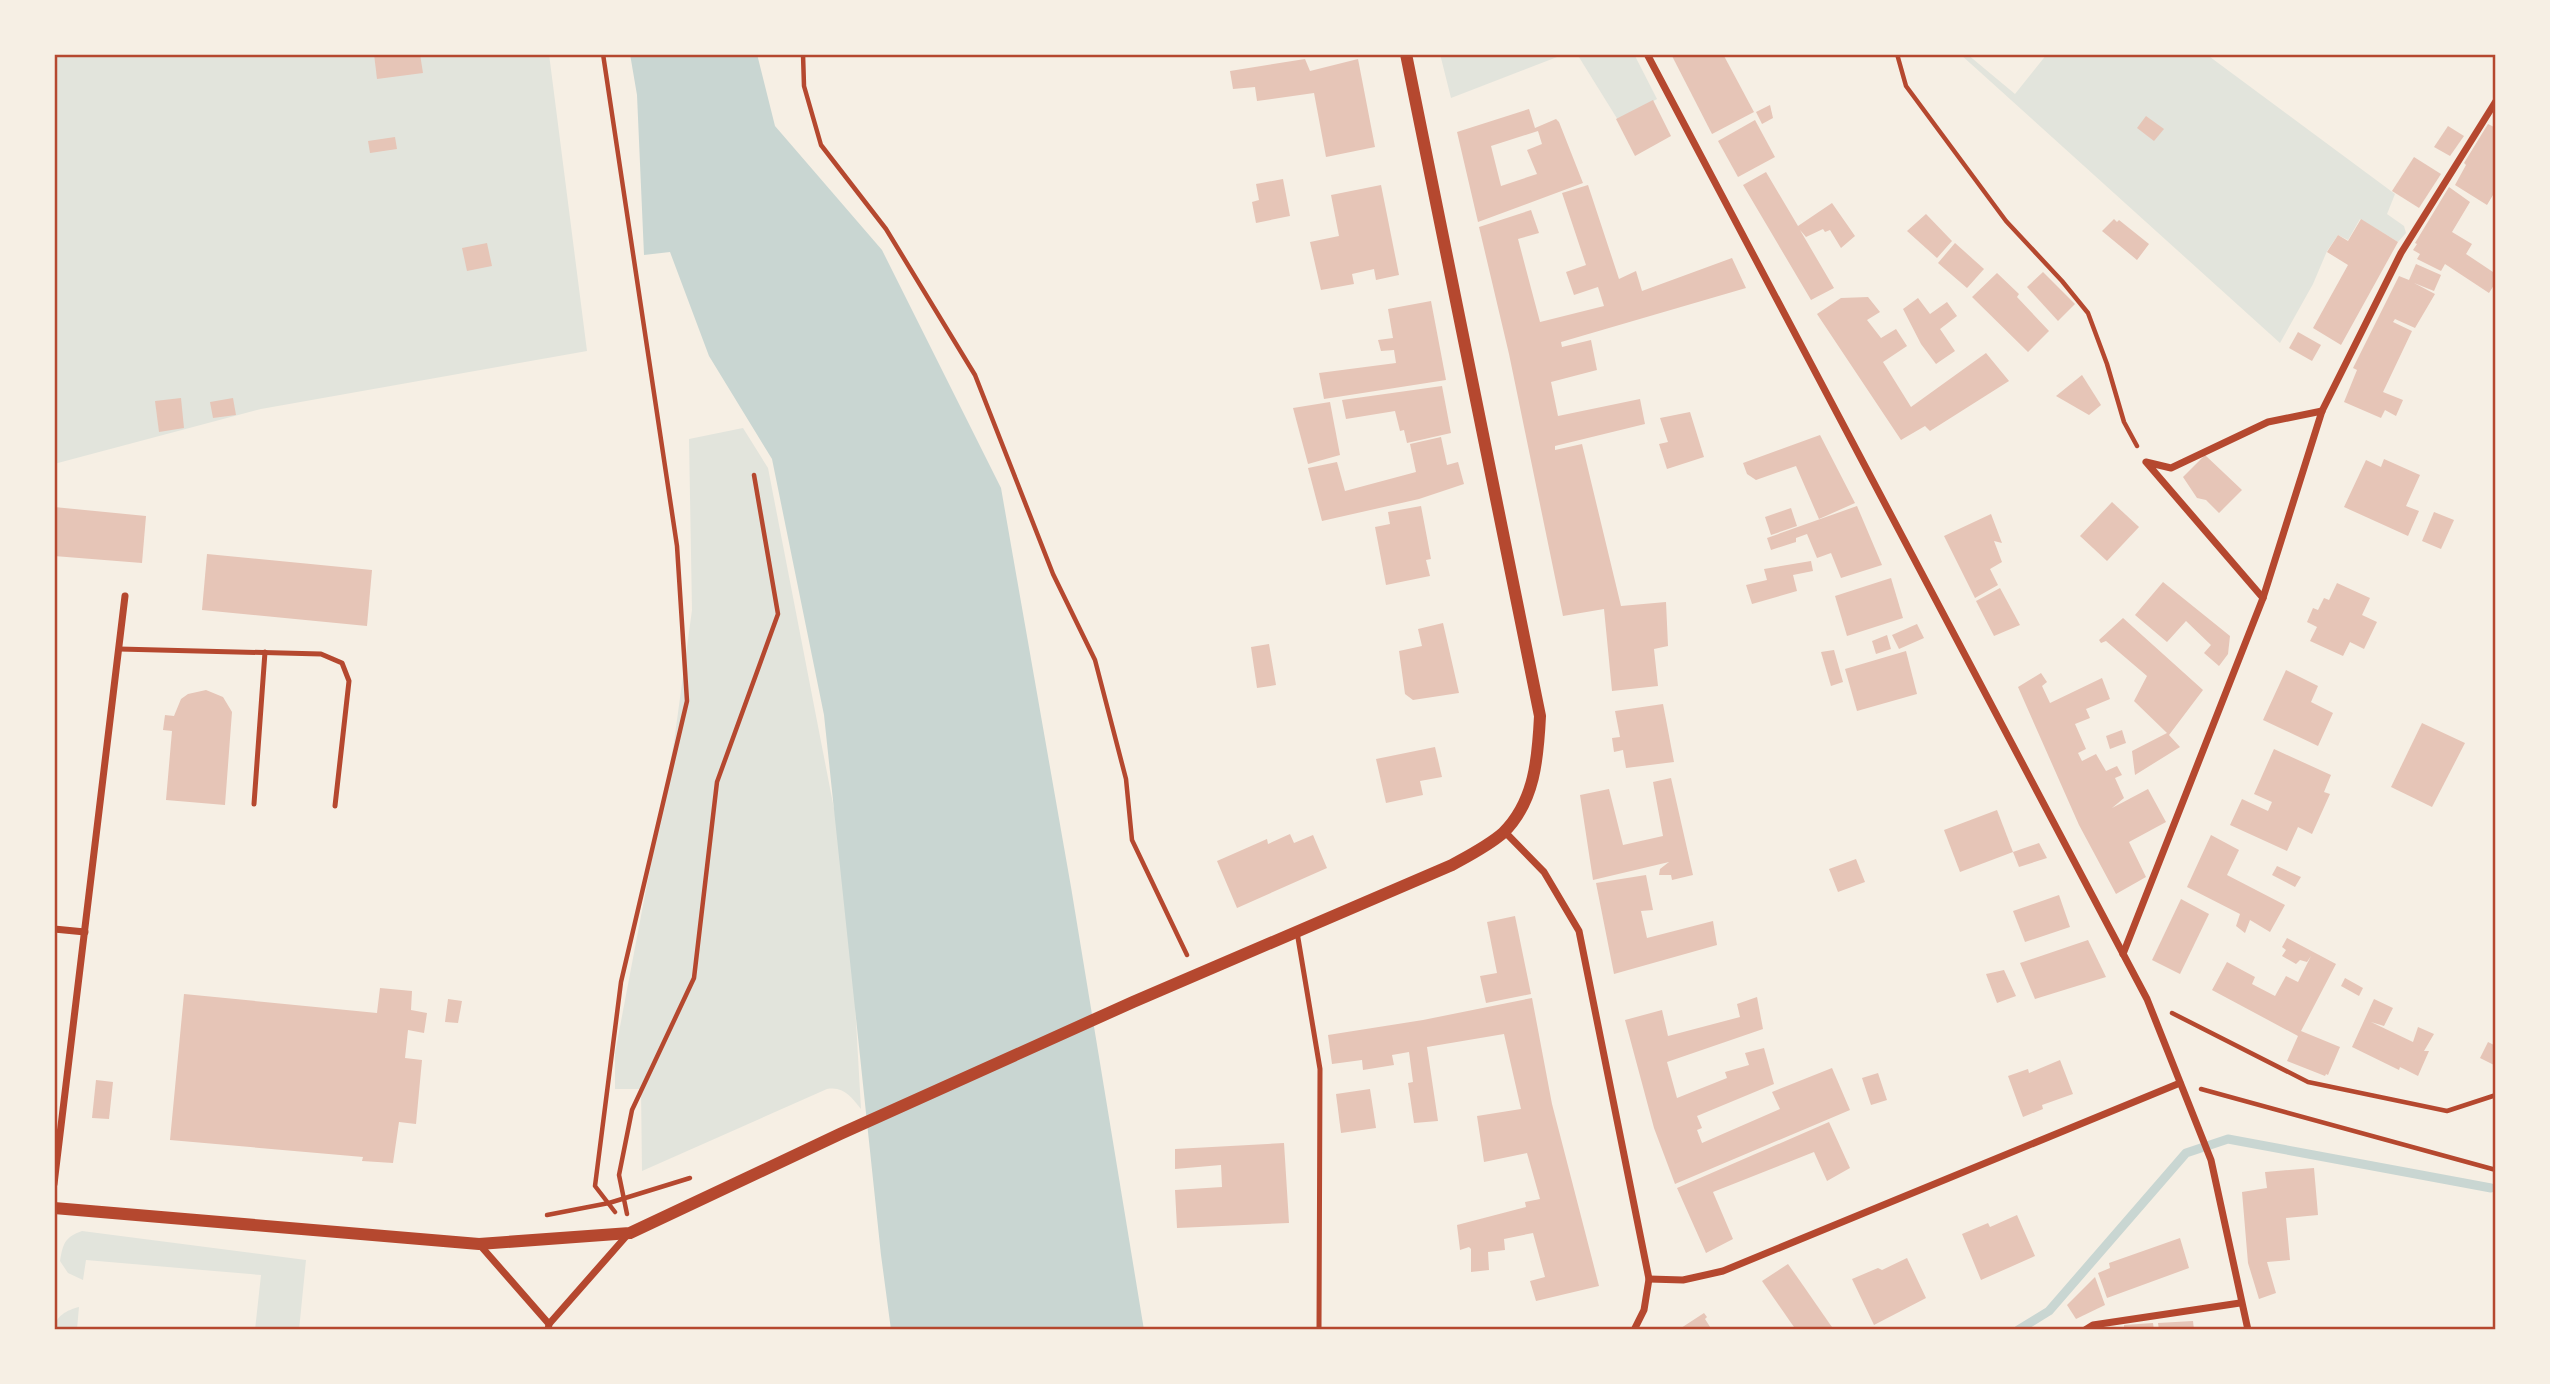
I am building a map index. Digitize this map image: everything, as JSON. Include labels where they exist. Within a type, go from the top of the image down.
[{"type":"street","points":[[54,1208],[478,1244],[630,1233],[840,1134],[1133,1002],[1452,865],[1505,832],[1528,797],[1537,763],[1540,716],[1406,54]]},
{"type":"street","points":[[1647,54],[2147,999],[2211,1160],[2248,1330]]},
{"type":"street","points":[[2123,954],[2263,598],[2322,411],[2401,253],[2496,101]]},
{"type":"street","points":[[2146,461],[2172,468],[2268,422],[2322,411]]},
{"type":"street","points":[[2146,461],[2263,598]]},
{"type":"street","points":[[54,1184],[125,596]]},
{"type":"street","points":[[1505,832],[1544,872],[1579,931],[1649,1279],[1644,1310],[1634,1330]]},
{"type":"street","points":[[54,929],[85,932]]},
{"type":"street","points":[[1649,1279],[1683,1280],[1723,1271],[2180,1083]]},
{"type":"street","points":[[478,1244],[548,1327],[630,1233]]},
{"type":"street","points":[[2085,1330],[2093,1325],[2240,1303]]},
{"type":"lane","points":[[119,649],[321,654],[342,663],[349,681],[335,806]]},
{"type":"lane","points":[[254,804],[265,652]]},
{"type":"lane","points":[[1297,932],[1321,1069],[1319,1330]]},
{"type":"path","points":[[603,54],[677,546],[687,701],[621,982],[596,1186],[630,1233]]},
{"type":"path","points":[[803,54],[804,86],[821,145],[886,229],[975,375],[1053,575],[1095,660],[1126,779],[1132,840],[1175,934],[1198,975]]},
{"type":"path","points":[[1899,54],[1898,65],[1906,86],[1998,211],[2088,313],[2124,422],[2146,461]]},
{"type":"path","points":[[630,1233],[619,1175],[632,1110],[694,978],[717,782],[778,614],[754,475]]},
{"type":"path","points":[[2147,999],[2308,1082],[2447,1111],[2496,1095]]},
{"type":"path","points":[[2180,1083],[2496,1170]]},
{"type":"path","points":[[545,1215],[609,1203],[699,1174]]},
{"type":"shaded area","points":[[54,54],[549,54],[587,351],[261,409],[54,464]]},
{"type":"shaded area","points":[[630,54],[757,54],[775,126],[882,250],[1001,488],[1071,887],[1144,1330],[891,1330],[824,715],[772,459],[709,356],[670,252],[644,255],[637,95]]},
{"type":"shaded area","points":[[1440,54],[1565,54],[1451,98]]},
{"type":"shaded area","points":[[1577,54],[1634,54],[1657,99],[1618,120]]},
{"type":"shaded area","points":[[1960,54],[1967,54],[2015,94],[2047,54],[2206,54],[2395,194],[2387,214],[2404,226],[2406,233],[2398,242],[2360,219],[2348,240],[2338,235],[2327,251],[2313,284],[2280,343]]},
{"type":"shaded area","points":[[743,428],[768,468],[848,881],[861,1109],[843,1091],[827,1089],[642,1171],[641,1089],[615,1089],[615,1053],[674,742],[692,610],[689,439]]},
{"type":"shaded area","points":[[82,1231],[306,1260],[299,1330],[255,1330],[261,1275],[86,1260],[83,1280],[68,1273],[60,1261],[66,1242]]},
{"type":"shaded area","points":[[79,1307],[77,1329],[81,1330],[54,1330],[62,1314]]},
{"type":"building","points":[[374,54],[420,54],[423,73],[377,79]]},
{"type":"building","points":[[1671,54],[1723,54],[1754,112],[1712,134]]},
{"type":"building","points":[[1305,59],[1310,71],[1358,59],[1375,147],[1326,157],[1314,93],[1257,101],[1255,87],[1233,89],[1230,71]]},
{"type":"building","points":[[1653,100],[1671,136],[1635,156],[1616,119]]},
{"type":"building","points":[[1770,105],[1773,118],[1762,124],[1756,112]]},
{"type":"building","points":[[1529,109],[1535,128],[1556,119],[1583,183],[1478,222],[1457,132]],"holes":[[[1538,131],[1542,144],[1527,150],[1537,174],[1501,186],[1491,146]]]},
{"type":"building","points":[[2146,116],[2164,129],[2154,141],[2137,128]]},
{"type":"building","points":[[1755,120],[1775,157],[1738,177],[1718,141]]},
{"type":"building","points":[[2488,124],[2496,128],[2496,190],[2487,205],[2455,185],[2466,165],[2464,163]]},
{"type":"building","points":[[2448,126],[2464,136],[2450,156],[2434,147]]},
{"type":"building","points":[[395,137],[397,149],[370,153],[368,141]]},
{"type":"building","points":[[2414,157],[2441,174],[2419,208],[2392,191]]},
{"type":"building","points":[[1766,172],[1798,226],[1832,203],[1855,236],[1841,248],[1830,230],[1825,232],[1823,229],[1806,237],[1800,230],[1834,288],[1811,300],[1743,185]]},
{"type":"building","points":[[1283,179],[1290,216],[1256,223],[1252,202],[1259,200],[1256,184]]},
{"type":"building","points":[[1381,185],[1399,275],[1376,280],[1374,269],[1352,274],[1354,284],[1321,290],[1310,242],[1339,236],[1331,195]]},
{"type":"building","points":[[1588,185],[1619,279],[1636,271],[1642,291],[1732,258],[1746,288],[1561,342],[1562,347],[1591,340],[1597,370],[1551,382],[1558,416],[1640,399],[1645,424],[1555,446],[1555,450],[1582,444],[1621,606],[1666,602],[1668,646],[1654,649],[1658,686],[1612,691],[1604,609],[1563,616],[1509,354],[1479,227],[1531,210],[1539,233],[1518,239],[1540,322],[1604,306],[1598,287],[1574,295],[1566,272],[1586,265],[1562,193]]},
{"type":"building","points":[[2449,187],[2470,202],[2452,232],[2472,244],[2466,254],[2496,274],[2496,282],[2489,293],[2445,264],[2441,271],[2417,259],[2420,254],[2413,250]]},
{"type":"building","points":[[1926,214],[1952,241],[1937,258],[1907,231]]},
{"type":"building","points":[[2114,219],[2149,244],[2137,260],[2102,231]]},
{"type":"building","points":[[2361,219],[2398,242],[2341,345],[2313,328],[2348,265],[2327,252],[2338,235],[2348,241]]},
{"type":"building","points":[[487,243],[492,266],[467,271],[462,248]]},
{"type":"building","points":[[1955,243],[1984,269],[1967,288],[1938,263]]},
{"type":"building","points":[[2416,264],[2441,275],[2434,291],[2414,283],[2435,294],[2415,328],[2395,319],[2393,322],[2412,331],[2383,392],[2403,400],[2396,416],[2385,410],[2381,418],[2344,402],[2357,370],[2353,368],[2399,276],[2409,280]]},
{"type":"building","points":[[2043,272],[2075,304],[2058,321],[2027,287]]},
{"type":"building","points":[[1997,273],[2019,294],[2017,297],[2049,331],[2028,352],[1972,297]]},
{"type":"building","points":[[1868,297],[1880,312],[1867,320],[1881,338],[1896,329],[1907,346],[1883,362],[1911,407],[1986,353],[2009,381],[1930,431],[1925,426],[1901,440],[1817,314],[1841,298]]},
{"type":"building","points":[[1918,298],[1930,314],[1947,302],[1957,316],[1940,329],[1955,351],[1936,364],[1921,344],[1903,309]]},
{"type":"building","points":[[1431,301],[1446,380],[1324,399],[1319,373],[1396,363],[1394,350],[1381,351],[1378,340],[1393,338],[1388,309]]},
{"type":"building","points":[[2298,332],[2321,345],[2312,361],[2289,348]]},
{"type":"building","points":[[2082,375],[2101,405],[2089,415],[2056,396]]},
{"type":"building","points":[[1442,386],[1451,433],[1407,443],[1404,430],[1400,431],[1395,411],[1346,419],[1342,400]]},
{"type":"building","points":[[181,398],[184,428],[159,432],[155,401]]},
{"type":"building","points":[[233,398],[236,415],[213,418],[210,402]]},
{"type":"building","points":[[1330,402],[1340,455],[1308,464],[1293,408]]},
{"type":"building","points":[[1690,412],[1704,457],[1667,469],[1659,444],[1668,442],[1660,418]]},
{"type":"building","points":[[1820,435],[1855,503],[1819,519],[1796,466],[1756,480],[1747,474],[1743,463]]},
{"type":"building","points":[[1441,437],[1447,465],[1458,462],[1464,484],[1419,499],[1322,521],[1308,468],[1337,462],[1345,491],[1416,472],[1410,444]]},
{"type":"building","points":[[2205,455],[2242,490],[2219,513],[2206,500],[2197,498],[2183,477]]},
{"type":"building","points":[[2384,459],[2420,475],[2406,506],[2419,511],[2408,536],[2344,507],[2366,460],[2381,467]]},
{"type":"building","points":[[2112,502],[2139,527],[2107,561],[2080,536]]},
{"type":"building","points":[[1421,506],[1431,559],[1426,560],[1430,576],[1386,585],[1375,527],[1390,524],[1388,512]]},
{"type":"building","points":[[1857,506],[1882,565],[1841,578],[1831,553],[1817,558],[1807,534],[1796,538],[1796,542],[1771,550],[1767,538]]},
{"type":"building","points":[[54,507],[146,516],[142,563],[54,556]]},
{"type":"building","points":[[1791,508],[1797,526],[1771,535],[1765,517]]},
{"type":"building","points":[[2434,512],[2454,520],[2441,549],[2422,541]]},
{"type":"building","points":[[1991,514],[2002,543],[1994,541],[2002,562],[1990,569],[1998,585],[1975,598],[1944,536]]},
{"type":"building","points":[[207,554],[372,570],[367,626],[202,610]]},
{"type":"building","points":[[1811,561],[1813,571],[1793,575],[1797,591],[1752,604],[1746,585],[1767,580],[1764,569]]},
{"type":"building","points":[[1891,578],[1903,618],[1847,636],[1835,596]]},
{"type":"building","points":[[2163,582],[2230,636],[2228,654],[2219,666],[2204,653],[2211,645],[2186,621],[2167,642],[2135,615]]},
{"type":"building","points":[[2337,583],[2370,598],[2362,615],[2377,622],[2364,649],[2350,642],[2343,656],[2310,641],[2317,627],[2307,622],[2313,608],[2318,610],[2324,598],[2329,600]]},
{"type":"building","points":[[2000,588],[2020,625],[1994,636],[1976,601]]},
{"type":"building","points":[[2123,618],[2203,690],[2169,735],[2180,747],[2135,775],[2132,751],[2167,733],[2134,701],[2147,676],[2106,641],[2101,643],[2099,640]]},
{"type":"building","points":[[1443,623],[1459,693],[1413,700],[1405,694],[1399,651],[1422,646],[1418,629]]},
{"type":"building","points":[[1917,624],[1924,638],[1899,649],[1892,635]]},
{"type":"building","points":[[1887,635],[1891,649],[1876,654],[1872,641]]},
{"type":"building","points":[[1269,644],[1276,685],[1257,688],[1251,647]]},
{"type":"building","points":[[1834,650],[1843,682],[1831,686],[1821,652]]},
{"type":"building","points":[[1906,651],[1917,694],[1857,711],[1845,669]]},
{"type":"building","points":[[2286,670],[2318,686],[2311,702],[2333,713],[2318,746],[2263,720]]},
{"type":"building","points":[[2041,673],[2047,682],[2042,686],[2050,703],[2102,678],[2110,699],[2086,709],[2090,718],[2075,724],[2086,749],[2078,753],[2082,761],[2096,754],[2106,771],[2117,766],[2122,775],[2115,778],[2124,798],[2112,808],[2148,789],[2166,822],[2129,842],[2146,877],[2116,894],[2079,825],[2018,687]]},
{"type":"building","points":[[206,690],[223,697],[232,712],[225,805],[166,800],[172,731],[163,730],[165,715],[174,716],[181,699],[188,694]]},
{"type":"building","points":[[1663,704],[1674,762],[1626,768],[1623,750],[1614,752],[1612,738],[1620,737],[1615,711]]},
{"type":"building","points":[[2422,723],[2465,743],[2432,807],[2391,787]]},
{"type":"building","points":[[2122,730],[2126,743],[2110,749],[2106,736]]},
{"type":"building","points":[[1435,747],[1442,777],[1420,781],[1423,795],[1386,803],[1376,759]]},
{"type":"building","points":[[2274,749],[2331,775],[2324,792],[2330,794],[2312,834],[2298,827],[2287,851],[2230,825],[2242,799],[2268,811],[2272,802],[2254,794]]},
{"type":"building","points":[[1671,778],[1693,875],[1672,880],[1671,875],[1659,875],[1660,869],[1669,862],[1593,880],[1580,795],[1609,789],[1623,845],[1663,836],[1653,782]]},
{"type":"building","points":[[1997,810],[2013,852],[1960,872],[1944,830]]},
{"type":"building","points":[[1290,834],[1294,843],[1313,835],[1327,868],[1237,908],[1217,861],[1267,839],[1268,844]]},
{"type":"building","points":[[2211,835],[2239,850],[2227,875],[2285,905],[2270,932],[2250,920],[2245,933],[2236,926],[2240,914],[2187,887]]},
{"type":"building","points":[[2039,843],[2047,858],[2019,867],[2013,852]]},
{"type":"building","points":[[1856,859],[1865,882],[1838,892],[1829,869]]},
{"type":"building","points":[[2277,866],[2301,877],[2295,887],[2272,875]]},
{"type":"building","points":[[1646,875],[1653,910],[1641,911],[1647,938],[1713,921],[1717,945],[1614,974],[1596,883]]},
{"type":"building","points":[[2059,895],[2070,927],[2025,942],[2013,911]]},
{"type":"building","points":[[2181,899],[2209,914],[2180,974],[2152,960]]},
{"type":"building","points":[[1515,916],[1531,994],[1486,1003],[1480,976],[1497,973],[1487,922]]},
{"type":"building","points":[[2287,938],[2336,964],[2301,1031],[2340,1047],[2328,1075],[2325,1076],[2287,1061],[2298,1036],[2212,990],[2227,962],[2255,977],[2252,984],[2275,996],[2286,976],[2298,982],[2311,956],[2307,962],[2300,960],[2296,964],[2282,956],[2286,950],[2282,947]]},
{"type":"building","points":[[2088,940],[2106,977],[2035,999],[2020,963]]},
{"type":"building","points":[[2004,970],[2016,996],[1997,1003],[1986,974]]},
{"type":"building","points":[[2345,978],[2363,988],[2359,996],[2341,986]]},
{"type":"building","points":[[380,988],[412,991],[411,1010],[427,1013],[424,1033],[408,1030],[405,1058],[422,1060],[416,1124],[399,1122],[393,1163],[362,1161],[363,1157],[170,1140],[184,994],[377,1013]]},
{"type":"building","points":[[1757,997],[1763,1029],[1667,1062],[1677,1098],[1727,1078],[1725,1072],[1749,1065],[1745,1053],[1764,1048],[1774,1084],[1697,1116],[1702,1128],[1697,1130],[1702,1143],[1780,1109],[1772,1092],[1832,1068],[1850,1110],[1675,1184],[1654,1128],[1625,1020],[1662,1010],[1668,1036],[1740,1017],[1737,1004]]},
{"type":"building","points":[[1532,998],[1552,1104],[1599,1286],[1536,1301],[1530,1281],[1545,1277],[1533,1233],[1504,1239],[1505,1250],[1488,1252],[1489,1270],[1471,1272],[1471,1249],[1469,1247],[1460,1250],[1457,1225],[1526,1207],[1525,1202],[1540,1199],[1527,1153],[1484,1162],[1477,1116],[1521,1109],[1504,1034],[1427,1047],[1438,1121],[1414,1123],[1408,1083],[1413,1082],[1409,1052],[1392,1055],[1394,1065],[1363,1070],[1362,1060],[1332,1064],[1328,1035],[1423,1020]]},
{"type":"building","points":[[448,999],[462,1001],[458,1023],[445,1022]]},
{"type":"building","points":[[2374,999],[2393,1008],[2384,1026],[2371,1022],[2413,1042],[2418,1027],[2434,1034],[2424,1051],[2429,1051],[2418,1076],[2400,1067],[2399,1070],[2352,1047]]},
{"type":"building","points":[[2488,1042],[2496,1046],[2496,1066],[2480,1058]]},
{"type":"building","points":[[2060,1060],[2073,1094],[2042,1105],[2043,1109],[2023,1117],[2008,1076],[2028,1069],[2029,1073]]},
{"type":"building","points":[[1878,1073],[1887,1100],[1871,1105],[1862,1078]]},
{"type":"building","points":[[96,1080],[113,1082],[109,1119],[92,1118]]},
{"type":"building","points":[[1370,1089],[1376,1128],[1341,1133],[1336,1094]]},
{"type":"building","points":[[1829,1122],[1850,1168],[1827,1181],[1814,1152],[1713,1192],[1733,1239],[1706,1253],[1677,1188]]},
{"type":"building","points":[[1284,1143],[1289,1223],[1177,1228],[1175,1190],[1222,1187],[1221,1165],[1175,1169],[1175,1149]]},
{"type":"building","points":[[2314,1168],[2318,1215],[2286,1218],[2290,1260],[2267,1262],[2276,1293],[2259,1299],[2248,1263],[2242,1192],[2267,1188],[2265,1172]]},
{"type":"building","points":[[2017,1215],[2035,1256],[1981,1280],[1962,1234],[1988,1223],[1990,1227]]},
{"type":"building","points":[[2180,1238],[2189,1268],[2107,1298],[2098,1273],[2110,1268],[2109,1263]]},
{"type":"building","points":[[1907,1258],[1926,1298],[1874,1325],[1852,1279],[1878,1268],[1882,1270]]},
{"type":"building","points":[[1788,1264],[1834,1330],[1796,1330],[1762,1281]]},
{"type":"building","points":[[2095,1277],[2105,1305],[2076,1319],[2067,1305]]},
{"type":"building","points":[[1704,1313],[1712,1330],[1678,1330]]},
{"type":"building","points":[[2193,1321],[2194,1330],[2159,1330],[2158,1323]]},
{"type":"building","points":[[2153,1323],[2154,1330],[2124,1330],[2124,1325]]},
{"type":"waterway","points":[[2018,1330],[2049,1311],[2186,1153],[2228,1139],[2491,1188]]}]
